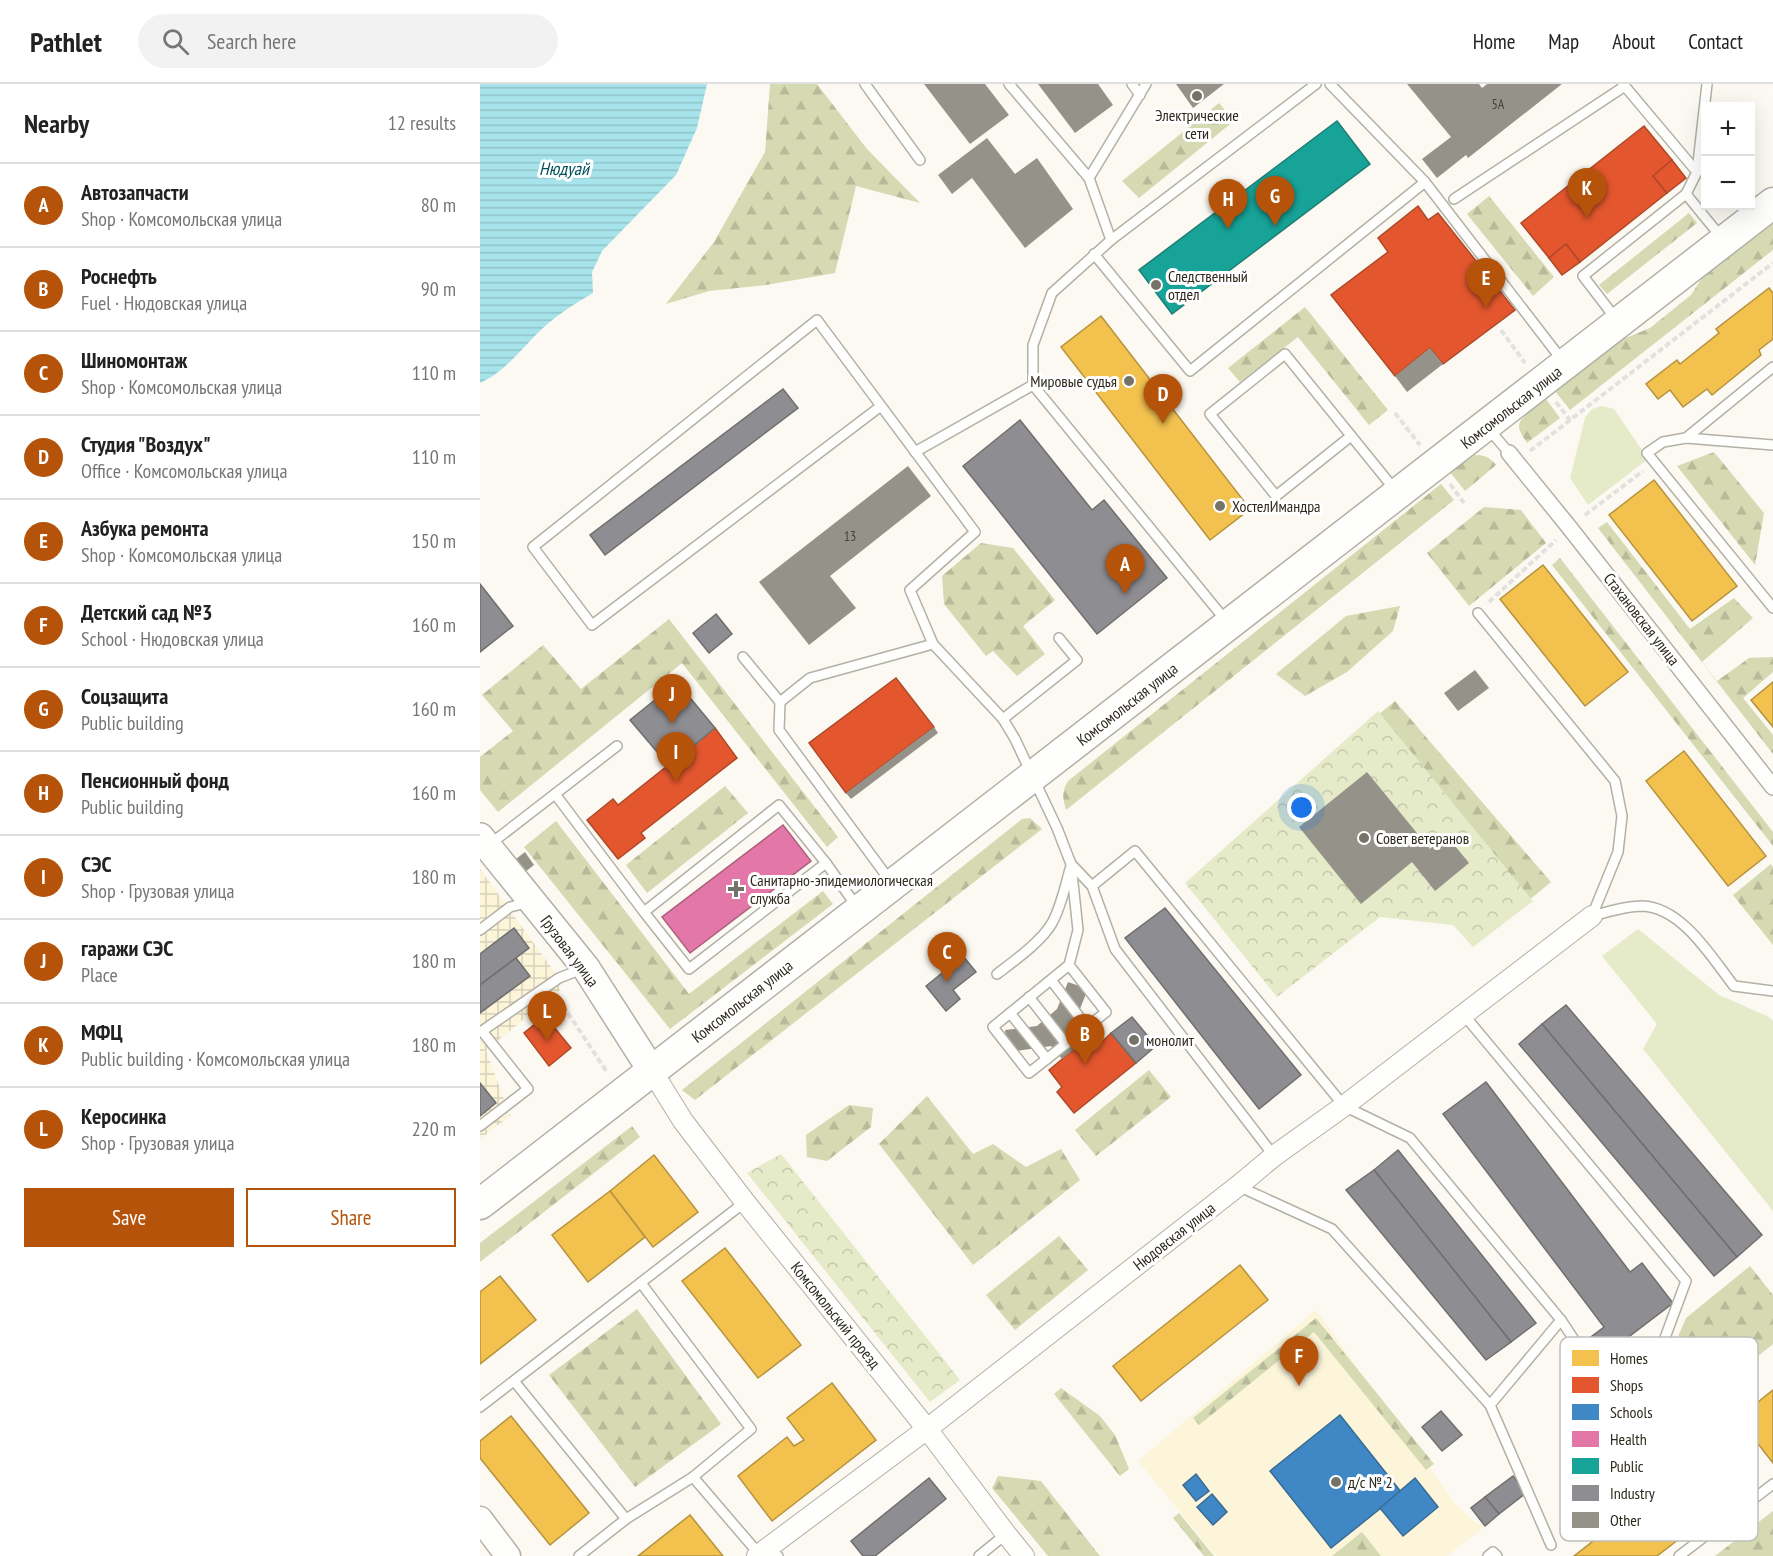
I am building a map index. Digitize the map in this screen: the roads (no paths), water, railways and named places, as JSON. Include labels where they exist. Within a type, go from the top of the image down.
[{"type":"main road","name":"Комсомольская улица","points":[[480,1204],[1773,203]]},
{"type":"main road","name":"Грузовая улица","points":[[484,842],[586,968],[652,1071]]},
{"type":"street","name":"Стахановская улица","points":[[1512,458],[1773,787]]},
{"type":"street","name":"Нюдовская улица","points":[[765,1555],[1274,1156],[1344,1106],[1592,916]]},
{"type":"street","name":"Комсомольский проезд","points":[[652,1071],[683,1121],[745,1202],[927,1429],[1024,1556]]},
{"type":"street","points":[[480,1519],[508,1556]]},
{"type":"lane","points":[[865,84],[920,160]]},
{"type":"lane","points":[[1009,84],[1089,178],[1111,240]]},
{"type":"lane","points":[[1132,84],[1140,95]]},
{"type":"lane","points":[[1089,178],[1146,84]]},
{"type":"lane","points":[[1229,625],[1033,385],[1033,345],[1052,293],[1094,254],[1316,84]]},
{"type":"lane","points":[[1330,84],[1425,182],[1565,364]]},
{"type":"lane","points":[[1619,323],[1583,276],[1686,194],[1696,172],[1707,84]]},
{"type":"lane","points":[[1454,199],[1624,85],[1696,172]]},
{"type":"lane","points":[[1094,254],[1190,371],[1425,182]]},
{"type":"lane","points":[[1686,194],[1724,242]]},
{"type":"lane","points":[[881,406],[592,625],[533,547],[817,320],[975,532],[910,590],[933,644],[1003,719],[1057,828],[1071,864],[1078,930],[1069,965],[993,1027],[1029,1073],[1106,1012],[1069,965]]},
{"type":"lane","points":[[1351,436],[1276,496],[1210,414],[1285,354],[1399,494]]},
{"type":"lane","points":[[1686,438],[1772,372]]},
{"type":"lane","points":[[915,452],[1033,385]]},
{"type":"lane","points":[[1486,426],[1512,458]]},
{"type":"lane","points":[[1773,446],[1686,438],[1663,442],[1647,453],[1773,608]]},
{"type":"lane","points":[[1478,613],[1615,781],[1622,816],[1618,852],[1592,916]]},
{"type":"lane","points":[[1003,719],[1077,660],[1059,638]]},
{"type":"lane","points":[[780,702],[810,678],[933,644]]},
{"type":"lane","points":[[743,657],[780,702],[779,730],[893,885]]},
{"type":"lane","points":[[484,842],[555,794],[617,746]]},
{"type":"lane","points":[[555,794],[689,969],[826,863]]},
{"type":"lane","points":[[644,912],[779,805],[860,910]]},
{"type":"lane","points":[[1092,886],[1135,851],[1344,1106],[1410,1138],[1561,1320],[1572,1337]]},
{"type":"lane","points":[[1071,864],[1092,886],[1115,949],[1274,1156]]},
{"type":"lane","points":[[997,974],[1032,946],[1052,924],[1071,864]]},
{"type":"lane","points":[[480,930],[510,907],[532,902]]},
{"type":"lane","points":[[1592,916],[1642,906],[1660,908],[1685,925],[1734,986],[1773,991]]},
{"type":"lane","points":[[480,1126],[528,1089],[482,1031],[559,978],[586,968]]},
{"type":"lane","points":[[1051,980],[1087,1027]]},
{"type":"lane","points":[[1029,998],[1066,1044]]},
{"type":"lane","points":[[1010,1013],[1047,1059]]},
{"type":"lane","points":[[1464,1015],[1686,1281],[1665,1337]]},
{"type":"lane","points":[[1238,1186],[1332,1229],[1490,1405],[1551,1545]]},
{"type":"lane","points":[[480,1407],[745,1202]]},
{"type":"lane","points":[[579,1556],[626,1519],[693,1477],[751,1429],[641,1283]]},
{"type":"lane","points":[[1490,1405],[1561,1320]]},
{"type":"lane","points":[[514,1381],[626,1519]]},
{"type":"lane","points":[[693,1477],[765,1555]]},
{"type":"lane","points":[[1758,1495],[1773,1484]]},
{"type":"lane","points":[[979,1556],[1006,1534]]},
{"type":"lane","points":[[1679,1556],[1699,1541]]},
{"type":"lane","points":[[1488,1556],[1493,1552],[1497,1556]]},
{"type":"water","name":"Нюдуай","points":[[480,84],[707,84],[697,128],[676,175],[602,251],[592,272],[593,293],[555,318],[498,372],[480,383]]},
{"type":"place","name":"Электрические сети","points":[[1197,96]]},
{"type":"place","name":"МФЦ","points":[[1587,218]]},
{"type":"place","name":"Соцзащита","points":[[1275,226]]},
{"type":"place","name":"Пенсионный фонд","points":[[1228,229]]},
{"type":"place","name":"Следственный отдел","points":[[1156,285]]},
{"type":"place","name":"Азбука ремонта","points":[[1486,308]]},
{"type":"place","name":"Мировые судья","points":[[1129,381]]},
{"type":"place","name":"Студия \"Воздух\"","points":[[1163,424]]},
{"type":"place","name":"ХостелИмандра","points":[[1220,506]]},
{"type":"place","name":"Автозапчасти","points":[[1125,594]]},
{"type":"place","name":"гаражи СЭС","points":[[672,724]]},
{"type":"place","name":"СЭС","points":[[676,782]]},
{"type":"place","name":"Совет ветеранов","points":[[1364,838]]},
{"type":"place","name":"Санитарно-эпидемиологическая служба","points":[[736,889]]},
{"type":"place","name":"Шиномонтаж","points":[[947,982]]},
{"type":"place","name":"монолит","points":[[1134,1040]]},
{"type":"place","name":"Керосинка","points":[[547,1041]]},
{"type":"place","name":"Роснефть","points":[[1085,1064]]},
{"type":"place","name":"Детский сад №3","points":[[1299,1386]]},
{"type":"place","name":"д/с № 2","points":[[1336,1482]]}]
